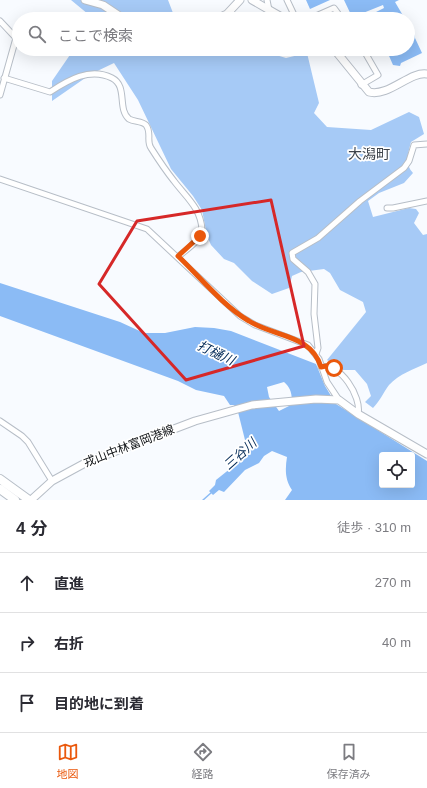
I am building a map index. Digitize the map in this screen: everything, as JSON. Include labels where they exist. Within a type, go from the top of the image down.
[{"type":"highway","points":[[0,479],[30,500]]},
{"type":"highway","points":[[0,489],[15,500]]},
{"type":"main road","points":[[86,0],[103,5],[114,12]]},
{"type":"main road","points":[[229,12],[240,0]]},
{"type":"main road","points":[[252,0],[273,12]]},
{"type":"main road","points":[[340,56],[365,89],[372,93],[391,88],[417,75],[427,73]]},
{"type":"main road","name":"戎山中林富岡港線","points":[[30,500],[52,481],[86,462],[195,420],[236,409],[275,403],[316,399],[337,400]]},
{"type":"main road","points":[[337,400],[358,414],[427,454]]},
{"type":"street","points":[[267,0],[269,10]]},
{"type":"street","points":[[287,0],[293,12]]},
{"type":"street","points":[[325,12],[334,8],[337,12]]},
{"type":"street","points":[[0,21],[12,34]]},
{"type":"street","points":[[0,95],[12,51]]},
{"type":"street","points":[[362,84],[378,75],[367,56]]},
{"type":"street","points":[[4,78],[50,92],[66,81],[78,76],[101,74],[114,79],[122,91],[124,112],[129,119],[145,124],[150,132],[150,146],[173,180],[197,208],[202,231],[200,236],[178,256]]},
{"type":"street","points":[[316,354],[318,348],[314,314],[315,284],[308,272],[293,259],[292,253],[318,238],[360,201],[404,168],[409,160],[414,145],[427,144]]},
{"type":"street","points":[[0,179],[147,229],[178,256],[240,316],[255,325],[308,345],[316,354],[327,382],[337,400]]},
{"type":"street","points":[[387,208],[427,201]]},
{"type":"street","points":[[321,367],[326,366],[334,368],[344,377],[352,388],[360,406],[358,414]]},
{"type":"street","points":[[0,420],[28,442],[52,481]]},
{"type":"highlighted area","points":[[271,200],[304,346],[186,380],[99,284],[137,221]]},
{"type":"shaded area","points":[[71,0],[168,0],[173,12],[86,12]]},
{"type":"shaded area","points":[[69,56],[279,56],[286,58],[294,56],[308,56],[319,103],[314,113],[327,127],[371,130],[409,112],[419,117],[424,134],[411,142],[408,166],[413,173],[404,183],[379,193],[368,201],[373,217],[409,208],[416,209],[419,213],[414,223],[423,235],[427,234],[427,363],[407,372],[393,381],[373,408],[365,402],[371,396],[367,384],[355,370],[343,370],[327,360],[366,312],[363,302],[340,290],[330,273],[324,269],[301,272],[292,276],[289,288],[272,294],[252,281],[234,263],[224,259],[211,245],[207,236],[202,210],[193,196],[171,169],[138,100],[114,63],[91,74],[52,101],[52,81]]},
{"type":"water","points":[[306,0],[330,0],[310,9]]},
{"type":"water","points":[[344,0],[399,0],[395,2],[401,12],[376,12],[384,8],[383,5],[366,12],[350,12]]},
{"type":"water","points":[[415,38],[422,53],[401,63],[400,66],[393,65],[389,56],[415,56]]},
{"type":"water","name":"打樋川","points":[[0,283],[120,322],[144,333],[165,333],[195,327],[231,331],[316,364],[325,386],[336,404],[413,452],[379,452],[379,488],[415,488],[415,453],[427,461],[427,500],[285,500],[292,490],[286,474],[287,457],[272,451],[264,456],[259,463],[245,470],[224,492],[219,490],[213,495],[209,491],[215,485],[216,480],[246,456],[248,452],[238,412],[234,405],[230,405],[224,396],[196,390],[178,381],[0,316]],"holes":[[[284,382],[291,392],[291,405],[279,411],[269,397],[267,387]]]},
{"type":"waterway","name":"三谷川","points":[[203,500],[212,492]]},
{"type":"district","name":"大潟町","points":[[369,154]]},
{"type":"route","points":[[200,236],[178,256],[240,316],[255,325],[308,345],[319,359],[321,367],[326,366],[334,368]]}]
